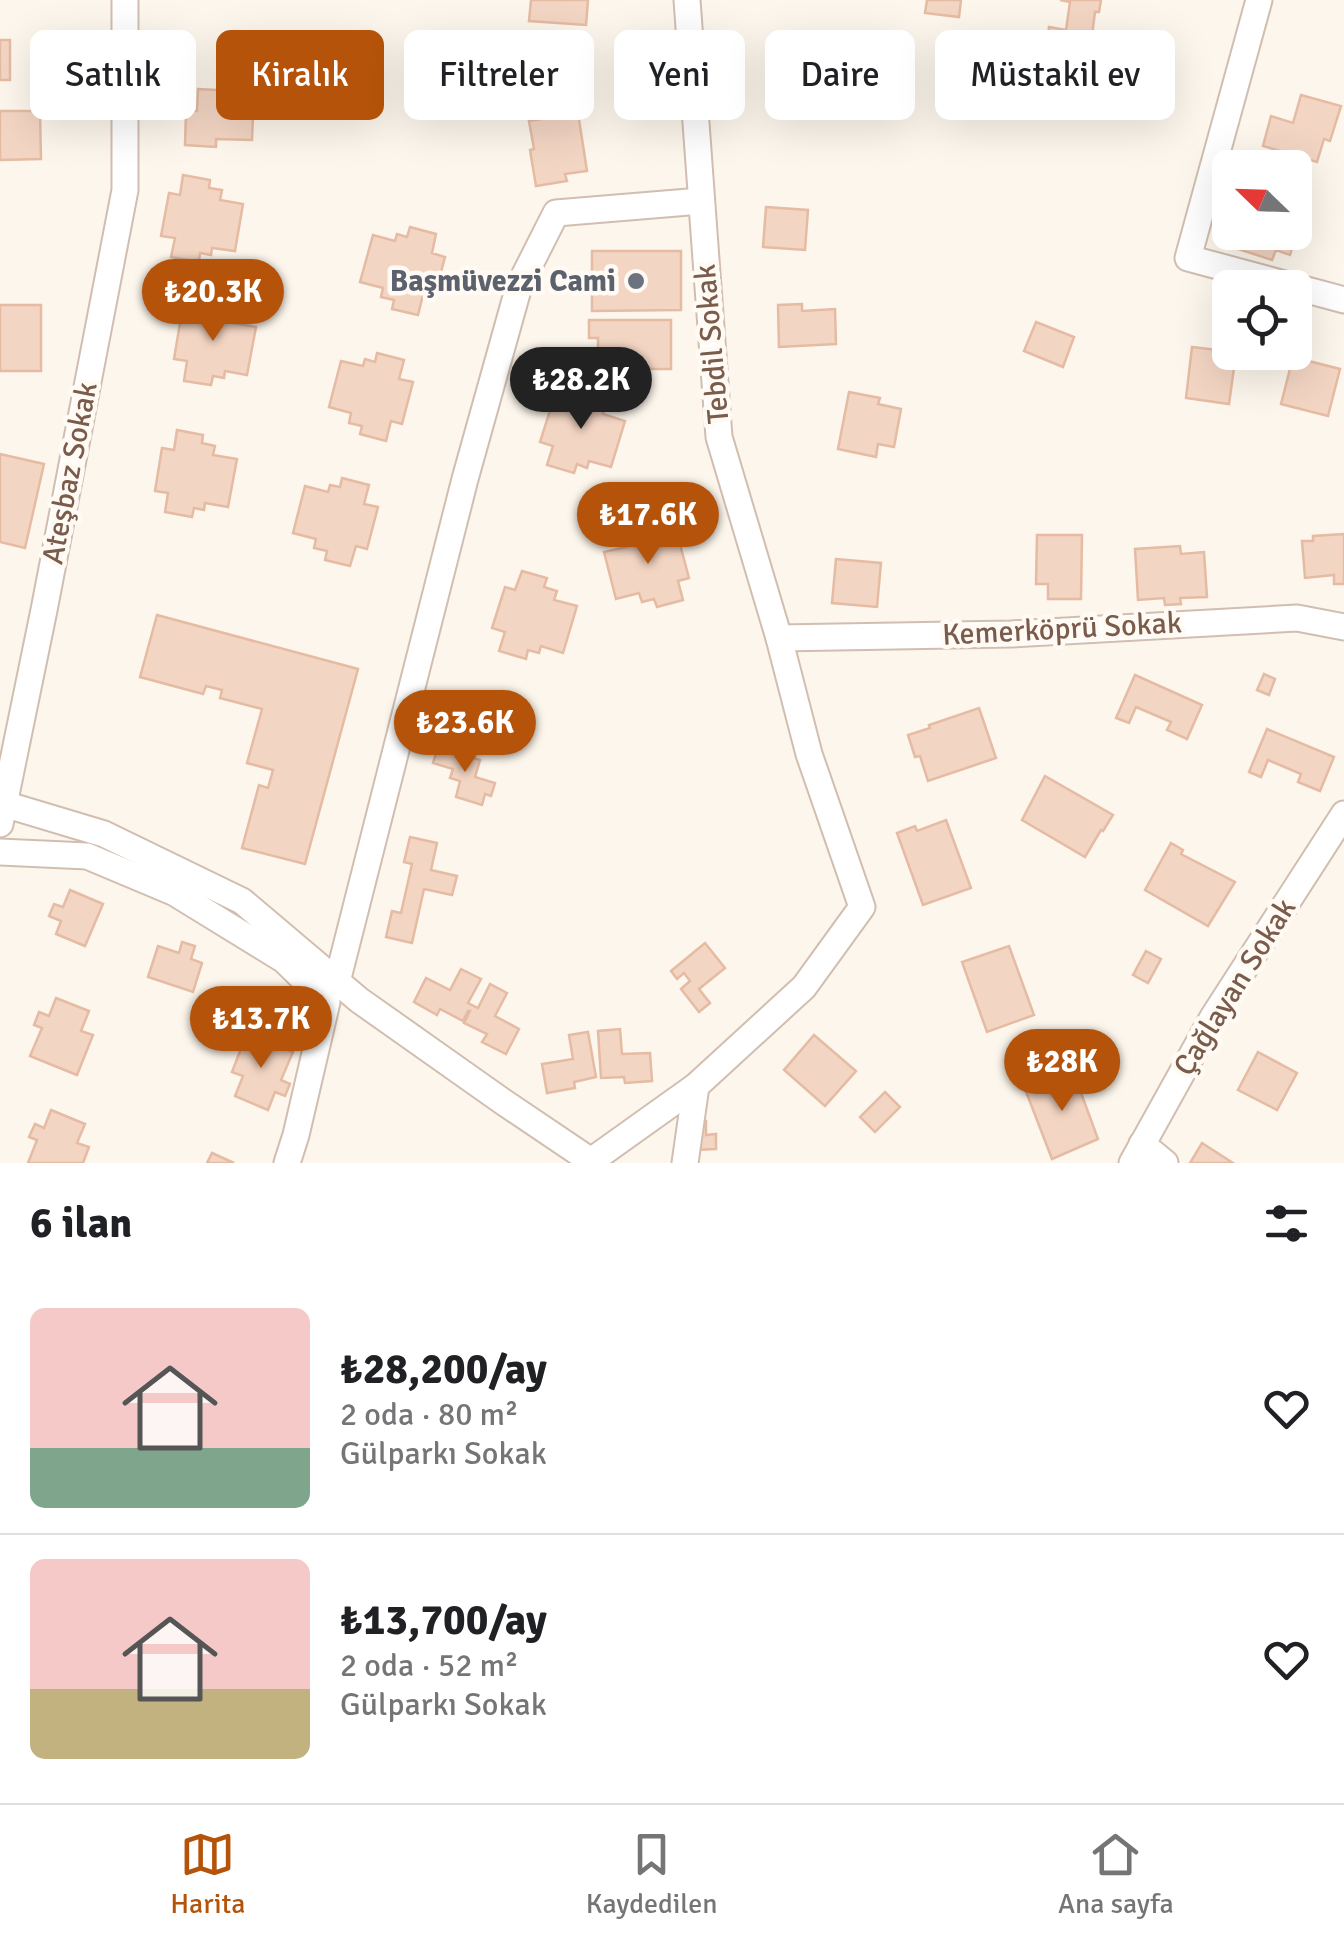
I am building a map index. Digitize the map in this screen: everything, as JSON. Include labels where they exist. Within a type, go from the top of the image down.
[{"type":"street","name":"Ateşbaz Sokak","points":[[2,814],[125,190],[125,0]]},
{"type":"street","name":"Tebdil Sokak","points":[[687,0],[720,437],[809,754],[862,907],[804,987],[696,1086]]},
{"type":"street","points":[[1259,0],[1188,258],[1344,300]]},
{"type":"street","points":[[338,982],[465,480],[519,286],[556,213],[701,201]]},
{"type":"street","name":"Kemerköprü Sokak","points":[[779,638],[1011,634],[1298,618],[1344,627]]},
{"type":"street","points":[[2,814],[104,834],[242,901],[359,1000],[591,1161],[696,1086]]},
{"type":"street","name":"Çağlayan Sokak","points":[[1137,1153],[1212,1017],[1344,814]]},
{"type":"street","points":[[0,852],[87,856],[175,893],[284,960],[327,1002],[287,1163]]},
{"type":"street","points":[[685,1163],[696,1086]]},
{"type":"street","points":[[1137,1153],[1165,1163]]},
{"type":"building","points":[[531,0],[588,0],[586,25],[529,21]]},
{"type":"building","points":[[927,0],[961,0],[959,17],[925,13]]},
{"type":"building","points":[[1060,0],[1101,0],[1093,30],[1066,30],[1070,2]]},
{"type":"building","points":[[0,40],[10,40],[10,80],[0,80]]},
{"type":"building","points":[[198,89],[216,90],[216,120],[253,120],[252,140],[216,139],[216,147],[185,145],[186,120],[196,120]]},
{"type":"building","points":[[1301,95],[1341,106],[1330,141],[1324,139],[1317,162],[1312,161],[1312,150],[1263,146],[1271,116],[1293,123]]},
{"type":"building","points":[[0,111],[30,111],[30,120],[40,120],[41,159],[0,160]]},
{"type":"building","points":[[579,120],[587,171],[565,174],[567,181],[536,186],[529,121]]},
{"type":"building","points":[[183,175],[210,180],[209,188],[222,190],[220,200],[243,204],[235,251],[212,248],[211,255],[200,253],[199,262],[171,257],[175,238],[161,236],[169,193],[180,195]]},
{"type":"building","points":[[766,207],[808,210],[805,250],[763,247]]},
{"type":"building","points":[[410,227],[436,234],[432,253],[445,257],[434,298],[423,295],[418,315],[392,309],[394,300],[381,297],[383,288],[360,282],[373,235],[395,241],[397,234],[407,237]]},
{"type":"building","points":[[1241,250],[1276,250],[1272,260]]},
{"type":"building","name":"Başmüvezzi Cami","points":[[592,251],[681,251],[681,310],[592,311]]},
{"type":"building","points":[[196,298],[223,303],[221,311],[234,314],[233,323],[256,327],[247,375],[225,371],[224,378],[213,376],[211,385],[184,381],[187,361],[174,359],[181,317],[193,318]]},
{"type":"building","points":[[802,304],[802,311],[835,309],[836,344],[779,347],[778,305]]},
{"type":"building","points":[[0,305],[41,305],[41,371],[0,371]]},
{"type":"building","points":[[589,320],[671,320],[671,369],[637,369],[637,360],[622,361],[622,352],[598,352],[598,338],[589,338]]},
{"type":"building","points":[[1036,322],[1074,337],[1063,367],[1024,351]]},
{"type":"building","points":[[1192,347],[1212,349],[1212,370],[1234,370],[1229,404],[1186,398]]},
{"type":"building","points":[[377,353],[404,360],[399,379],[413,382],[402,424],[391,421],[386,441],[360,434],[362,426],[349,423],[351,413],[329,407],[341,361],[363,366],[365,359],[375,362]]},
{"type":"building","points":[[1312,362],[1340,369],[1328,416],[1281,404],[1290,370],[1312,370]]},
{"type":"building","points":[[570,385],[595,393],[593,401],[606,405],[603,414],[625,421],[611,467],[589,461],[587,468],[577,464],[574,473],[547,465],[553,446],[540,442],[553,401],[564,405]]},
{"type":"building","points":[[849,392],[880,398],[878,404],[901,409],[894,447],[878,444],[876,457],[838,449]]},
{"type":"building","points":[[177,430],[203,435],[202,443],[215,446],[213,455],[237,459],[228,507],[205,503],[204,510],[194,508],[192,517],[165,512],[168,493],[155,491],[162,448],[174,450]]},
{"type":"building","points":[[0,454],[44,464],[25,548],[0,542]]},
{"type":"building","points":[[342,478],[369,485],[364,504],[378,507],[367,549],[356,546],[350,566],[325,560],[327,551],[314,548],[316,539],[293,533],[305,486],[328,492],[330,485],[340,487]]},
{"type":"building","points":[[660,521],[665,540],[678,537],[689,578],[678,581],[683,600],[657,607],[654,599],[642,602],[639,593],[616,599],[604,552],[627,547],[625,540],[635,537],[633,528]]},
{"type":"building","points":[[1344,534],[1344,584],[1334,584],[1334,575],[1305,578],[1302,541],[1313,541],[1313,536]]},
{"type":"building","points":[[1037,535],[1082,535],[1081,599],[1048,599],[1048,584],[1036,584]]},
{"type":"building","points":[[1180,546],[1181,554],[1204,552],[1207,597],[1180,598],[1181,604],[1165,605],[1164,598],[1138,600],[1135,549]]},
{"type":"building","points":[[836,559],[881,563],[877,607],[832,603]]},
{"type":"building","points":[[522,571],[547,578],[544,587],[557,591],[554,600],[577,606],[563,653],[541,646],[539,653],[528,650],[526,659],[499,651],[505,632],[492,628],[505,587],[515,590]]},
{"type":"building","points":[[157,615],[358,669],[305,864],[242,848],[259,785],[268,788],[273,770],[247,763],[262,709],[220,698],[222,690],[206,686],[203,694],[140,677]]},
{"type":"building","points":[[1264,674],[1275,679],[1269,695],[1257,690]]},
{"type":"building","points":[[1135,675],[1202,705],[1187,739],[1167,730],[1171,722],[1136,707],[1129,723],[1116,718]]},
{"type":"building","points":[[979,708],[996,758],[928,781],[908,735]]},
{"type":"building","points":[[1267,729],[1334,757],[1320,791],[1298,782],[1301,774],[1268,760],[1261,777],[1249,772]]},
{"type":"building","points":[[438,747],[480,760],[475,777],[495,783],[491,796],[485,794],[482,805],[456,797],[460,781],[450,778],[453,769],[433,763]]},
{"type":"building","points":[[1045,776],[1113,815],[1085,857],[1022,820]]},
{"type":"building","points":[[946,820],[971,888],[923,905],[897,833],[915,826],[917,831]]},
{"type":"building","points":[[410,837],[437,843],[431,870],[457,876],[452,895],[424,889],[412,943],[386,937],[392,911],[401,913],[412,864],[404,862]]},
{"type":"building","points":[[1171,843],[1183,850],[1181,854],[1235,882],[1208,926],[1145,890]]},
{"type":"building","points":[[70,890],[103,904],[85,946],[56,934],[61,921],[49,916],[54,904],[63,907]]},
{"type":"building","points":[[182,942],[195,946],[191,959],[202,963],[193,992],[148,977],[158,946],[179,953]]},
{"type":"building","points":[[705,943],[725,968],[699,989],[710,1003],[699,1012],[681,989],[690,981],[684,973],[677,979],[671,971]]},
{"type":"building","points":[[1009,946],[1034,1015],[987,1032],[962,962]]},
{"type":"building","points":[[1146,951],[1161,959],[1148,983],[1133,975]]},
{"type":"building","points":[[461,969],[481,979],[468,1003],[478,1008],[490,984],[507,993],[495,1016],[519,1029],[506,1054],[482,1042],[487,1034],[464,1023],[470,1011],[463,1021],[440,1009],[437,1015],[414,1002],[426,978],[450,990]]},
{"type":"building","points":[[56,998],[89,1011],[81,1031],[93,1035],[77,1075],[30,1056],[42,1028],[34,1025],[39,1012],[49,1016]]},
{"type":"building","points":[[620,1029],[622,1054],[650,1053],[652,1081],[625,1083],[624,1077],[601,1078],[598,1031]]},
{"type":"building","points":[[588,1032],[596,1077],[574,1082],[575,1088],[547,1093],[542,1064],[573,1059],[569,1035]]},
{"type":"building","points":[[247,1033],[293,1052],[281,1080],[290,1084],[285,1096],[275,1092],[268,1110],[235,1096],[243,1076],[232,1072]]},
{"type":"building","points":[[814,1035],[856,1071],[825,1106],[784,1070]]},
{"type":"building","points":[[1258,1052],[1297,1073],[1277,1110],[1238,1090]]},
{"type":"building","points":[[1073,1071],[1098,1139],[1052,1159],[1025,1089]]},
{"type":"building","points":[[885,1092],[900,1107],[875,1132],[860,1117]]},
{"type":"building","points":[[51,1110],[85,1124],[77,1143],[89,1147],[83,1163],[28,1163],[37,1140],[29,1137],[35,1124],[44,1128]]},
{"type":"building","points":[[694,1121],[706,1121],[706,1135],[716,1134],[716,1149],[695,1150]]},
{"type":"building","points":[[1202,1143],[1233,1163],[1190,1163]]},
{"type":"building","points":[[212,1153],[234,1163],[207,1163]]},
{"type":"place","name":"Başmüvezzi Cami","points":[[636,281]]}]
